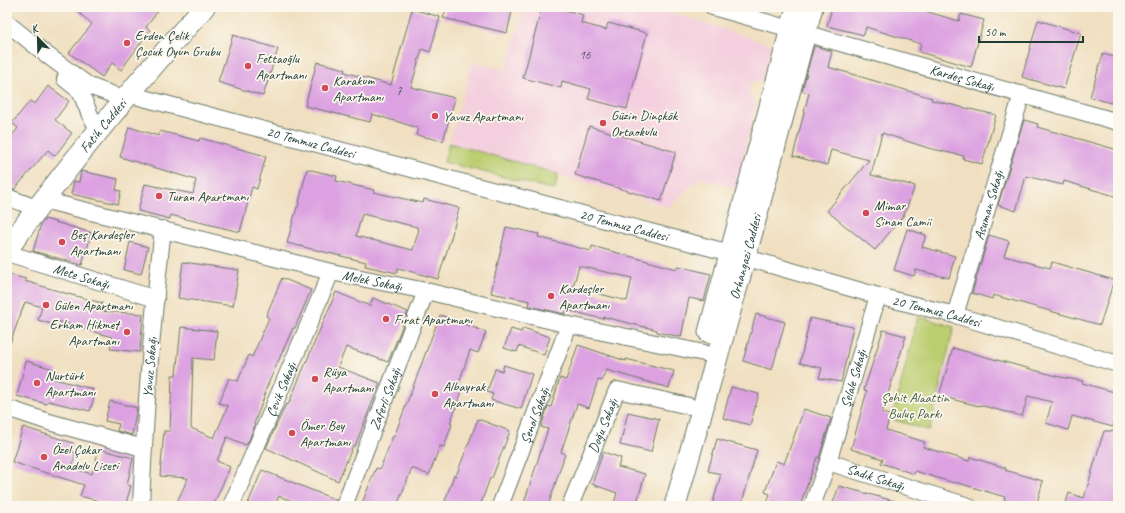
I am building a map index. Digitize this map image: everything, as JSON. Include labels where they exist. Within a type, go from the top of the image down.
[{"type":"main road","name":"Fatih Caddesi","points":[[7,251],[40,204],[99,130],[204,7]]},
{"type":"main road","name":"Orhangazi Caddesi","points":[[797,7],[798,31]]},
{"type":"main road","name":"Orhangazi Caddesi","points":[[675,506],[738,255],[798,31],[812,7]]},
{"type":"main road","name":"Orhangazi Caddesi","points":[[661,506],[704,353],[738,255]]},
{"type":"street","name":"Kardeş Sokağı","points":[[713,7],[1118,122]]},
{"type":"street","name":"20 Temmuz Caddesi","points":[[7,23],[89,86],[111,94],[738,255],[878,296],[954,315],[1118,364]]},
{"type":"street","points":[[7,36],[73,84],[80,91],[90,115],[99,130]]},
{"type":"street","name":"Asuman Sokağı","points":[[954,315],[1022,94]]},
{"type":"street","name":"Melek Sokağı","points":[[7,197],[163,230],[331,272],[426,291],[569,326],[704,353]]},
{"type":"street","name":"Yavuz Sokağı","points":[[141,506],[143,448],[163,230]]},
{"type":"street","name":"Mete Sokağı","points":[[7,251],[156,299]]},
{"type":"street","name":"Çevik Sokağı","points":[[231,506],[331,272]]},
{"type":"street","name":"Zaferli Sokağı","points":[[344,506],[426,291]]},
{"type":"street","name":"Şelale Sokağı","points":[[828,462],[878,296]]},
{"type":"street","name":"Şenol Sokağı","points":[[500,506],[569,326]]},
{"type":"street","name":"Doğu Sokağı","points":[[570,506],[617,390],[689,406]]},
{"type":"street","points":[[7,408],[49,422],[143,448]]},
{"type":"street","name":"Sadık Sokağı","points":[[812,506],[828,462],[968,506]]},
{"type":"shaded area","name":"Güzin Dinçkök Ortaokulu","points":[[524,7],[654,7],[772,45],[762,80],[751,82],[748,91],[756,104],[736,188],[700,178],[669,207],[449,143],[473,62],[506,71]]},
{"type":"green space","points":[[449,143],[558,174],[555,190],[444,162]]},
{"type":"green space","name":"Şehit Alaattin Buluç Parkı","points":[[918,316],[954,327],[929,431],[892,419]]},
{"type":"building","points":[[72,7],[161,7],[146,27],[150,30],[121,70],[112,63],[102,77],[69,53],[92,24]]},
{"type":"building","points":[[447,7],[513,7],[507,33],[443,18]]},
{"type":"building","points":[[542,7],[555,7],[583,15],[581,23],[606,30],[608,23],[647,33],[627,109],[588,99],[591,89],[562,81],[561,88],[523,78]]},
{"type":"building","points":[[832,7],[911,7],[959,21],[961,14],[984,20],[971,67],[919,52],[921,44],[866,27],[864,35],[827,26]]},
{"type":"building","points":[[412,9],[440,17],[430,52],[422,49],[411,87],[455,98],[443,141],[416,135],[418,128],[372,114],[370,122],[305,106],[317,62],[345,69],[344,72],[391,85]]},
{"type":"building","points":[[1038,20],[1081,33],[1064,89],[1022,77]]},
{"type":"building","name":"Fettaoğlu Apartmanı","points":[[233,35],[278,49],[263,96],[218,82]]},
{"type":"building","points":[[814,46],[832,51],[828,67],[932,98],[931,100],[996,115],[982,164],[963,159],[964,156],[928,148],[882,133],[871,175],[915,186],[904,215],[875,250],[827,211],[869,160],[831,150],[827,165],[793,156],[809,93],[802,91]]},
{"type":"building","points":[[1103,54],[1118,58],[1118,105],[1090,97]]},
{"type":"building","points":[[48,86],[69,101],[55,120],[72,133],[55,156],[48,150],[14,190],[7,188],[7,142],[18,128],[12,123],[30,101],[35,104]]},
{"type":"building","points":[[1024,120],[1038,124],[1037,127],[1118,150],[1118,197],[1064,181],[1063,185],[1026,176],[1016,211],[998,205]]},
{"type":"building","points":[[589,126],[676,152],[661,201],[575,175]]},
{"type":"building","points":[[129,127],[159,136],[160,131],[199,141],[200,138],[266,156],[257,189],[252,187],[240,232],[170,215],[170,219],[138,211],[145,184],[193,194],[196,180],[120,157]]},
{"type":"building","points":[[307,169],[337,176],[336,181],[374,190],[373,192],[423,203],[424,199],[459,208],[438,279],[398,268],[397,273],[365,266],[366,262],[287,243],[298,207]],"holes":[[[362,214],[417,227],[417,229],[419,229],[413,250],[356,236]]]},
{"type":"building","points":[[81,171],[118,179],[116,190],[121,191],[118,204],[71,194],[74,181],[79,182]]},
{"type":"building","name":"Beş Kardeşler Apartmanı","points":[[45,219],[92,233],[82,265],[33,251],[41,224]]},
{"type":"building","points":[[506,227],[539,234],[538,237],[591,251],[592,246],[677,269],[678,266],[711,274],[704,301],[689,298],[681,337],[604,317],[603,319],[567,310],[565,314],[529,306],[530,301],[491,293]],"holes":[[[579,266],[632,278],[627,301],[573,287]]]},
{"type":"building","points":[[907,229],[926,235],[922,247],[955,256],[949,278],[916,270],[914,276],[894,270]]},
{"type":"building","points":[[989,235],[1009,241],[1004,256],[1050,268],[1052,262],[1114,280],[1100,325],[993,295],[992,299],[972,293]]},
{"type":"building","points":[[130,242],[148,247],[141,274],[124,270]]},
{"type":"building","points":[[183,262],[239,270],[233,306],[178,298]]},
{"type":"building","points":[[7,274],[26,279],[25,281],[102,303],[100,311],[143,314],[140,352],[110,349],[112,337],[59,322],[58,326],[38,320],[42,307],[25,302],[9,346],[7,345]]},
{"type":"building","points":[[282,278],[311,290],[265,391],[266,392],[249,440],[246,445],[227,437],[217,461],[230,467],[213,506],[175,506],[188,478],[160,476],[164,431],[170,431],[172,375],[176,375],[181,327],[217,331],[214,360],[193,358],[191,428],[214,438],[228,406],[219,403],[229,378],[238,381],[249,355],[252,357],[269,318],[266,316]]},
{"type":"building","points":[[336,292],[370,306],[373,298],[408,312],[388,362],[346,347],[338,367],[380,383],[355,446],[353,446],[338,481],[266,448],[286,404],[288,405]]},
{"type":"building","points":[[756,314],[785,322],[772,370],[743,361]]},
{"type":"building","points":[[440,315],[486,332],[478,353],[470,350],[457,389],[462,391],[450,423],[452,424],[444,447],[440,446],[429,475],[412,468],[397,506],[361,506],[376,468],[380,469],[393,436],[394,437]]},
{"type":"building","points":[[810,318],[853,327],[841,382],[819,378],[822,368],[800,363]]},
{"type":"building","points":[[523,328],[550,337],[544,355],[519,346],[517,352],[504,348],[511,329],[521,332]]},
{"type":"building","points":[[883,330],[906,336],[882,413],[890,415],[886,430],[925,442],[923,447],[969,461],[970,457],[1006,468],[1005,470],[1043,481],[1036,506],[1027,506],[1004,500],[1005,497],[915,471],[914,474],[881,463],[883,459],[851,449],[867,391],[864,390]]},
{"type":"building","points":[[578,345],[626,361],[626,359],[674,371],[669,388],[606,370],[602,381],[598,380],[589,408],[577,404],[561,452],[565,454],[548,506],[523,506],[548,429],[541,427],[548,406],[551,407],[560,378],[566,380]]},
{"type":"building","points":[[953,348],[1060,377],[1083,381],[1082,383],[1118,393],[1118,406],[1113,427],[1072,416],[1068,430],[1046,423],[1052,402],[1028,396],[1022,416],[939,396]]},
{"type":"building","points":[[26,361],[57,370],[54,379],[93,389],[91,396],[94,397],[90,411],[48,401],[47,404],[17,396]]},
{"type":"building","points":[[504,365],[532,374],[521,409],[491,400],[493,394],[487,392],[495,369],[502,371]]},
{"type":"building","points":[[731,387],[759,394],[750,425],[723,418]]},
{"type":"building","points":[[110,401],[137,408],[132,435],[117,431],[119,424],[105,421]]},
{"type":"building","points":[[804,409],[831,418],[819,458],[817,457],[800,506],[766,506],[770,494],[765,492],[776,461],[784,464]]},
{"type":"building","points":[[628,412],[659,419],[651,452],[620,445]]},
{"type":"building","points":[[478,419],[510,431],[480,506],[460,506],[445,501],[454,475],[456,476]]},
{"type":"building","points":[[23,427],[73,443],[70,451],[76,453],[71,468],[92,474],[99,449],[133,458],[127,485],[131,486],[125,506],[105,506],[106,503],[80,496],[84,485],[12,462]]},
{"type":"building","points":[[1104,431],[1118,431],[1118,506],[1065,506],[1069,493],[1084,498]]},
{"type":"building","points":[[717,439],[757,450],[741,506],[712,506],[721,474],[708,471]]},
{"type":"building","points":[[603,452],[621,458],[618,467],[645,474],[636,506],[613,506],[617,493],[592,484]]},
{"type":"building","points":[[262,470],[336,500],[335,506],[304,506],[279,496],[275,506],[247,506]]},
{"type":"building","points":[[839,486],[898,502],[898,506],[844,506],[833,503]]},
{"type":"place","name":"Erden Çelik Çocuk Oyun Grubu","points":[[127,43]]},
{"type":"place","name":"Fettaoğlu Apartmanı","points":[[248,66]]},
{"type":"place","name":"Karakum Apartmanı","points":[[325,88]]},
{"type":"place","name":"Yavuz Apartmanı","points":[[435,116]]},
{"type":"place","name":"Güzin Dinçkök Ortaokulu","points":[[603,123]]},
{"type":"place","name":"Turan Apartmanı","points":[[159,196]]},
{"type":"place","name":"Mimar Sinan Camii","points":[[866,213]]},
{"type":"place","name":"Beş Kardeşler Apartmanı","points":[[62,242]]},
{"type":"place","name":"Kardeşler Apartmanı","points":[[551,296]]},
{"type":"place","name":"Gülen Apartmanı","points":[[46,305]]},
{"type":"place","name":"Fırat Apartmanı","points":[[386,319]]},
{"type":"place","name":"Erham Hikmet Apartmanı","points":[[127,332]]},
{"type":"place","name":"Rüya Apartmanı","points":[[315,379]]},
{"type":"place","name":"Nurtürk Apartmanı","points":[[37,383]]},
{"type":"place","name":"Albayrak Apartmanı","points":[[435,394]]},
{"type":"place","name":"Ömer Bey Apartmanı","points":[[292,433]]},
{"type":"place","name":"Özel Çokar Anadolu Lisesi","points":[[44,457]]}]
